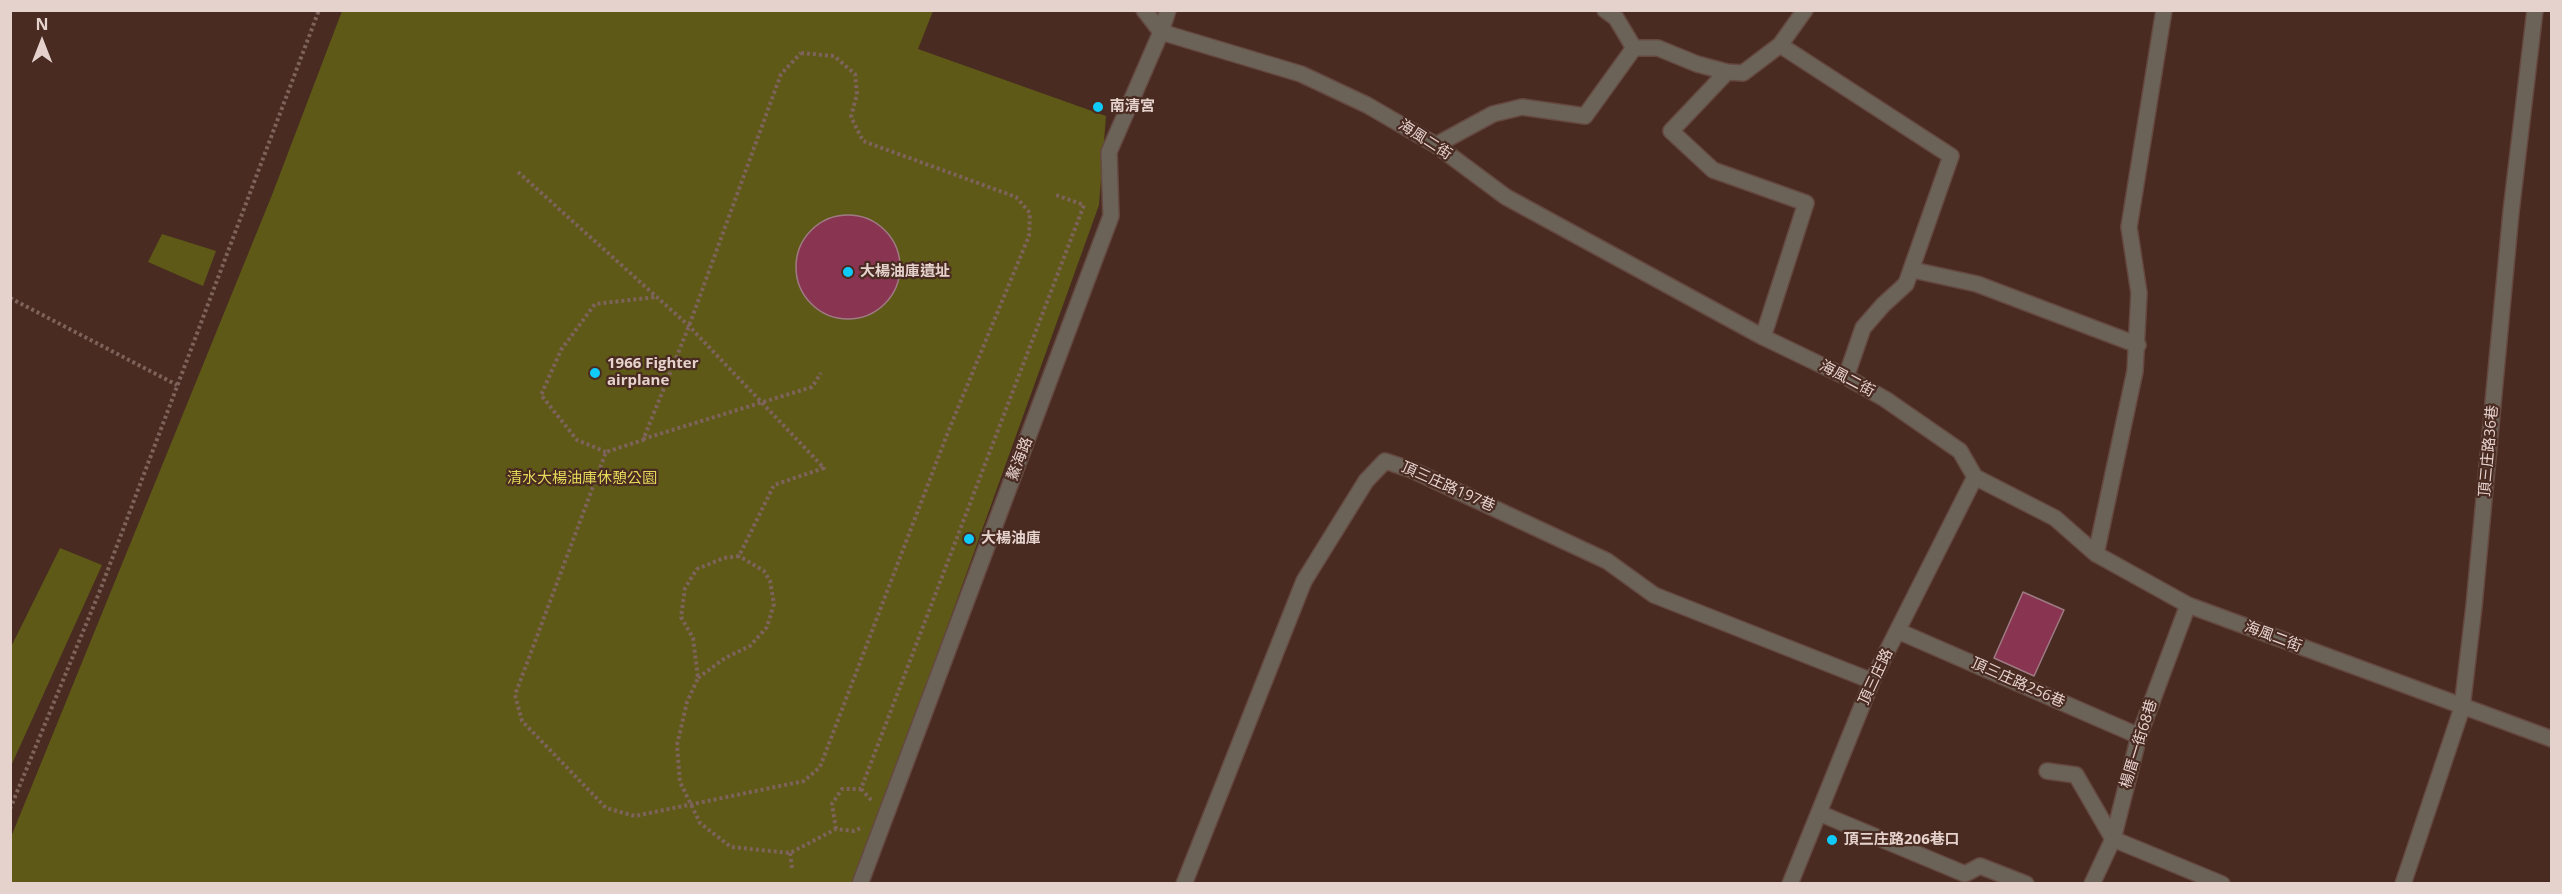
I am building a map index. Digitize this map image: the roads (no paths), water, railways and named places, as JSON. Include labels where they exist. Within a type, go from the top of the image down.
[{"type":"street","points":[[1144,10],[1161,32]]},
{"type":"street","name":"鰲海路","points":[[860,884],[1111,216],[1109,152],[1161,32],[1168,10]]},
{"type":"street","points":[[1605,10],[1616,18],[1634,48]]},
{"type":"street","points":[[1634,48],[1658,48],[1697,64],[1727,72],[1743,73],[1780,45],[1805,10]]},
{"type":"street","points":[[2096,554],[2135,371],[2139,293],[2129,227],[2164,10]]},
{"type":"street","name":"頂三庄路36巷","points":[[2403,884],[2462,708],[2511,212],[2535,10]]},
{"type":"street","name":"海風二街","points":[[1161,32],[1301,74],[1368,105],[1436,145],[1506,197],[1763,338],[1846,377],[1885,399],[1960,451],[1975,477],[2055,518],[2096,554],[2188,605],[2462,708],[2552,739]]},
{"type":"street","points":[[1780,45],[1951,156],[1913,270],[1906,284],[1863,328],[1846,377]]},
{"type":"street","points":[[1436,145],[1493,114],[1522,107],[1585,116],[1634,48]]},
{"type":"street","points":[[1727,72],[1671,131],[1713,171],[1806,203],[1763,338]]},
{"type":"street","points":[[1913,270],[1977,284],[2138,345]]},
{"type":"street","name":"頂三庄路197巷","points":[[1184,884],[1304,581],[1366,481],[1385,461],[1422,474],[1607,561],[1654,595],[1872,681]]},
{"type":"street","name":"頂三庄路","points":[[1790,884],[1872,681],[1975,477]]},
{"type":"street","name":"楊厝一街68巷","points":[[2092,884],[2113,839],[2139,736],[2188,605]]},
{"type":"street","name":"頂三庄路256巷","points":[[1898,631],[2139,736]]},
{"type":"street","points":[[2047,771],[2076,775],[2113,839],[2222,884]]},
{"type":"street","points":[[1819,813],[1965,874],[1980,866],[2026,884]]},
{"type":"place","name":"南清宮","points":[[1098,107]]},
{"type":"place","name":"大楊油庫遺址","points":[[848,272]]},
{"type":"place","name":"1966 Fighter airplane","points":[[595,373]]},
{"type":"place","name":"大楊油庫","points":[[969,539]]},
{"type":"place","name":"頂三庄路206巷口","points":[[1832,840]]},
{"type":"park label","name":"清水大楊油庫休憩公園","points":[[582,479]]}]
